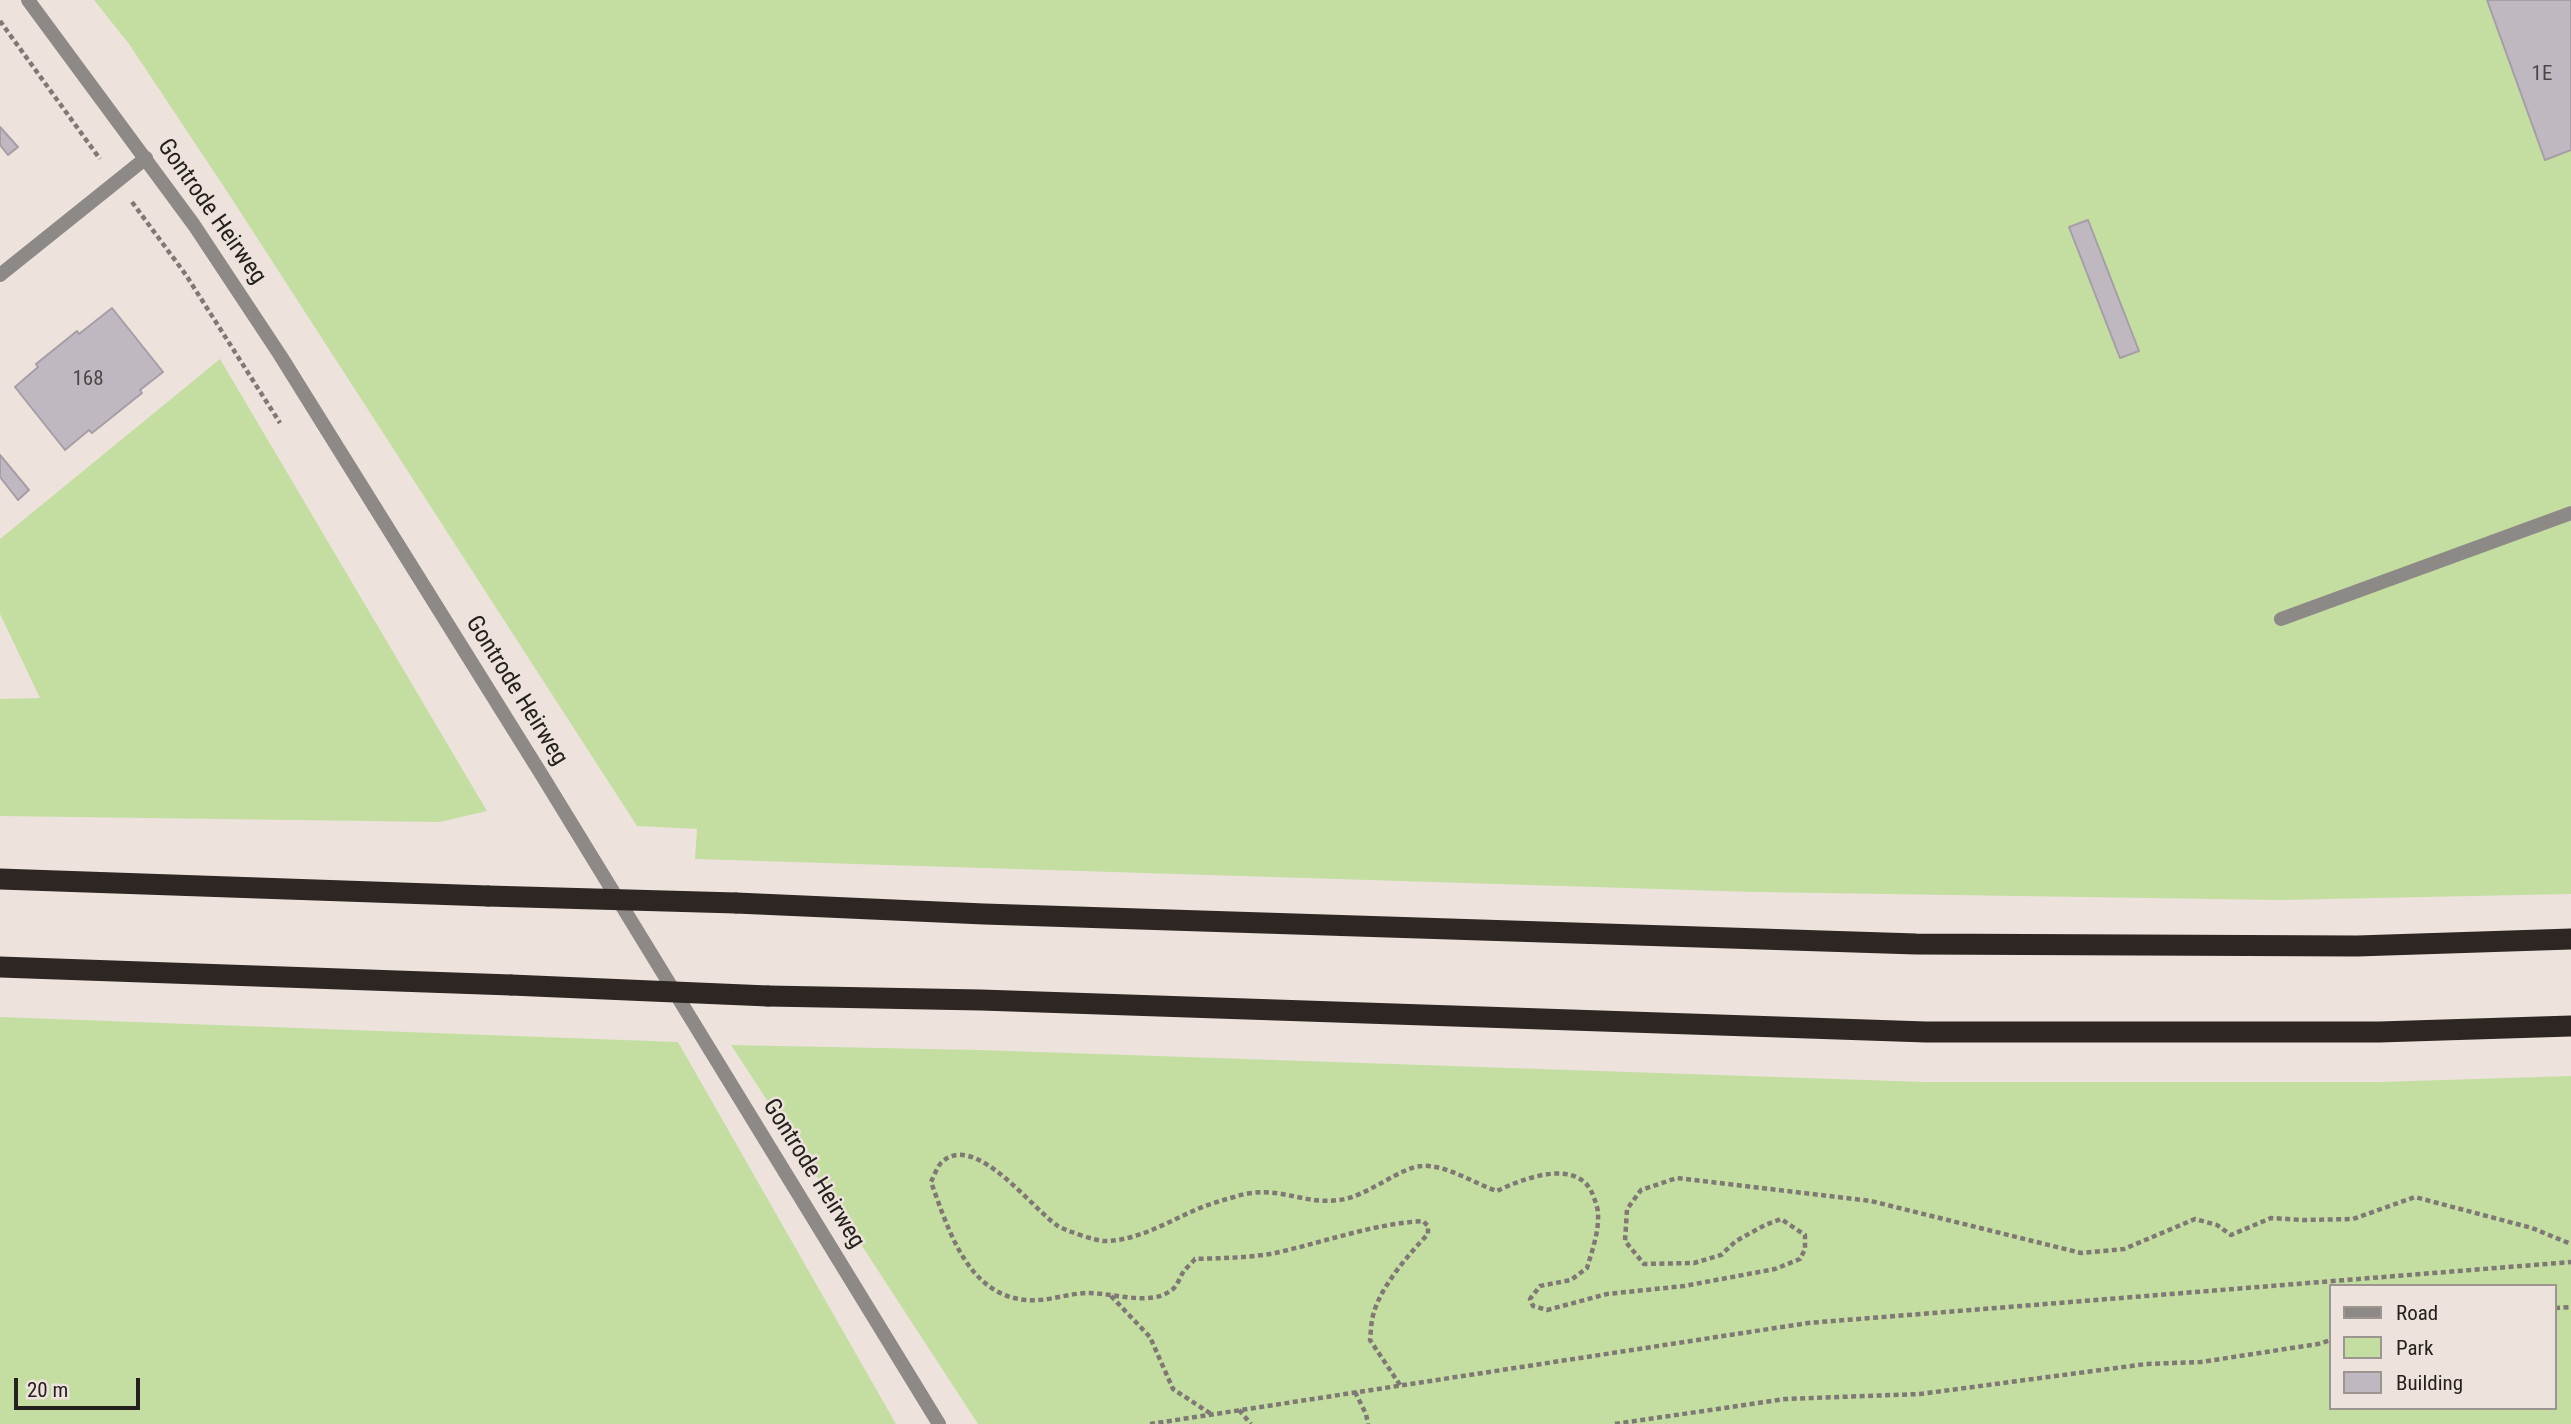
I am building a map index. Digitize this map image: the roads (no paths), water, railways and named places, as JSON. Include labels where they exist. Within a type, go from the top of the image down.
[{"type":"highway","points":[[0,879],[1916,944],[2357,946],[2571,939]]},
{"type":"highway","points":[[0,967],[768,996],[981,1000],[1926,1032],[2379,1032],[2571,1026]]},
{"type":"street","name":"Gontrode Heirweg","points":[[28,0],[194,225],[288,367],[939,1424]]},
{"type":"street","points":[[0,275],[146,159]]},
{"type":"street","points":[[2281,619],[2571,513]]}]
